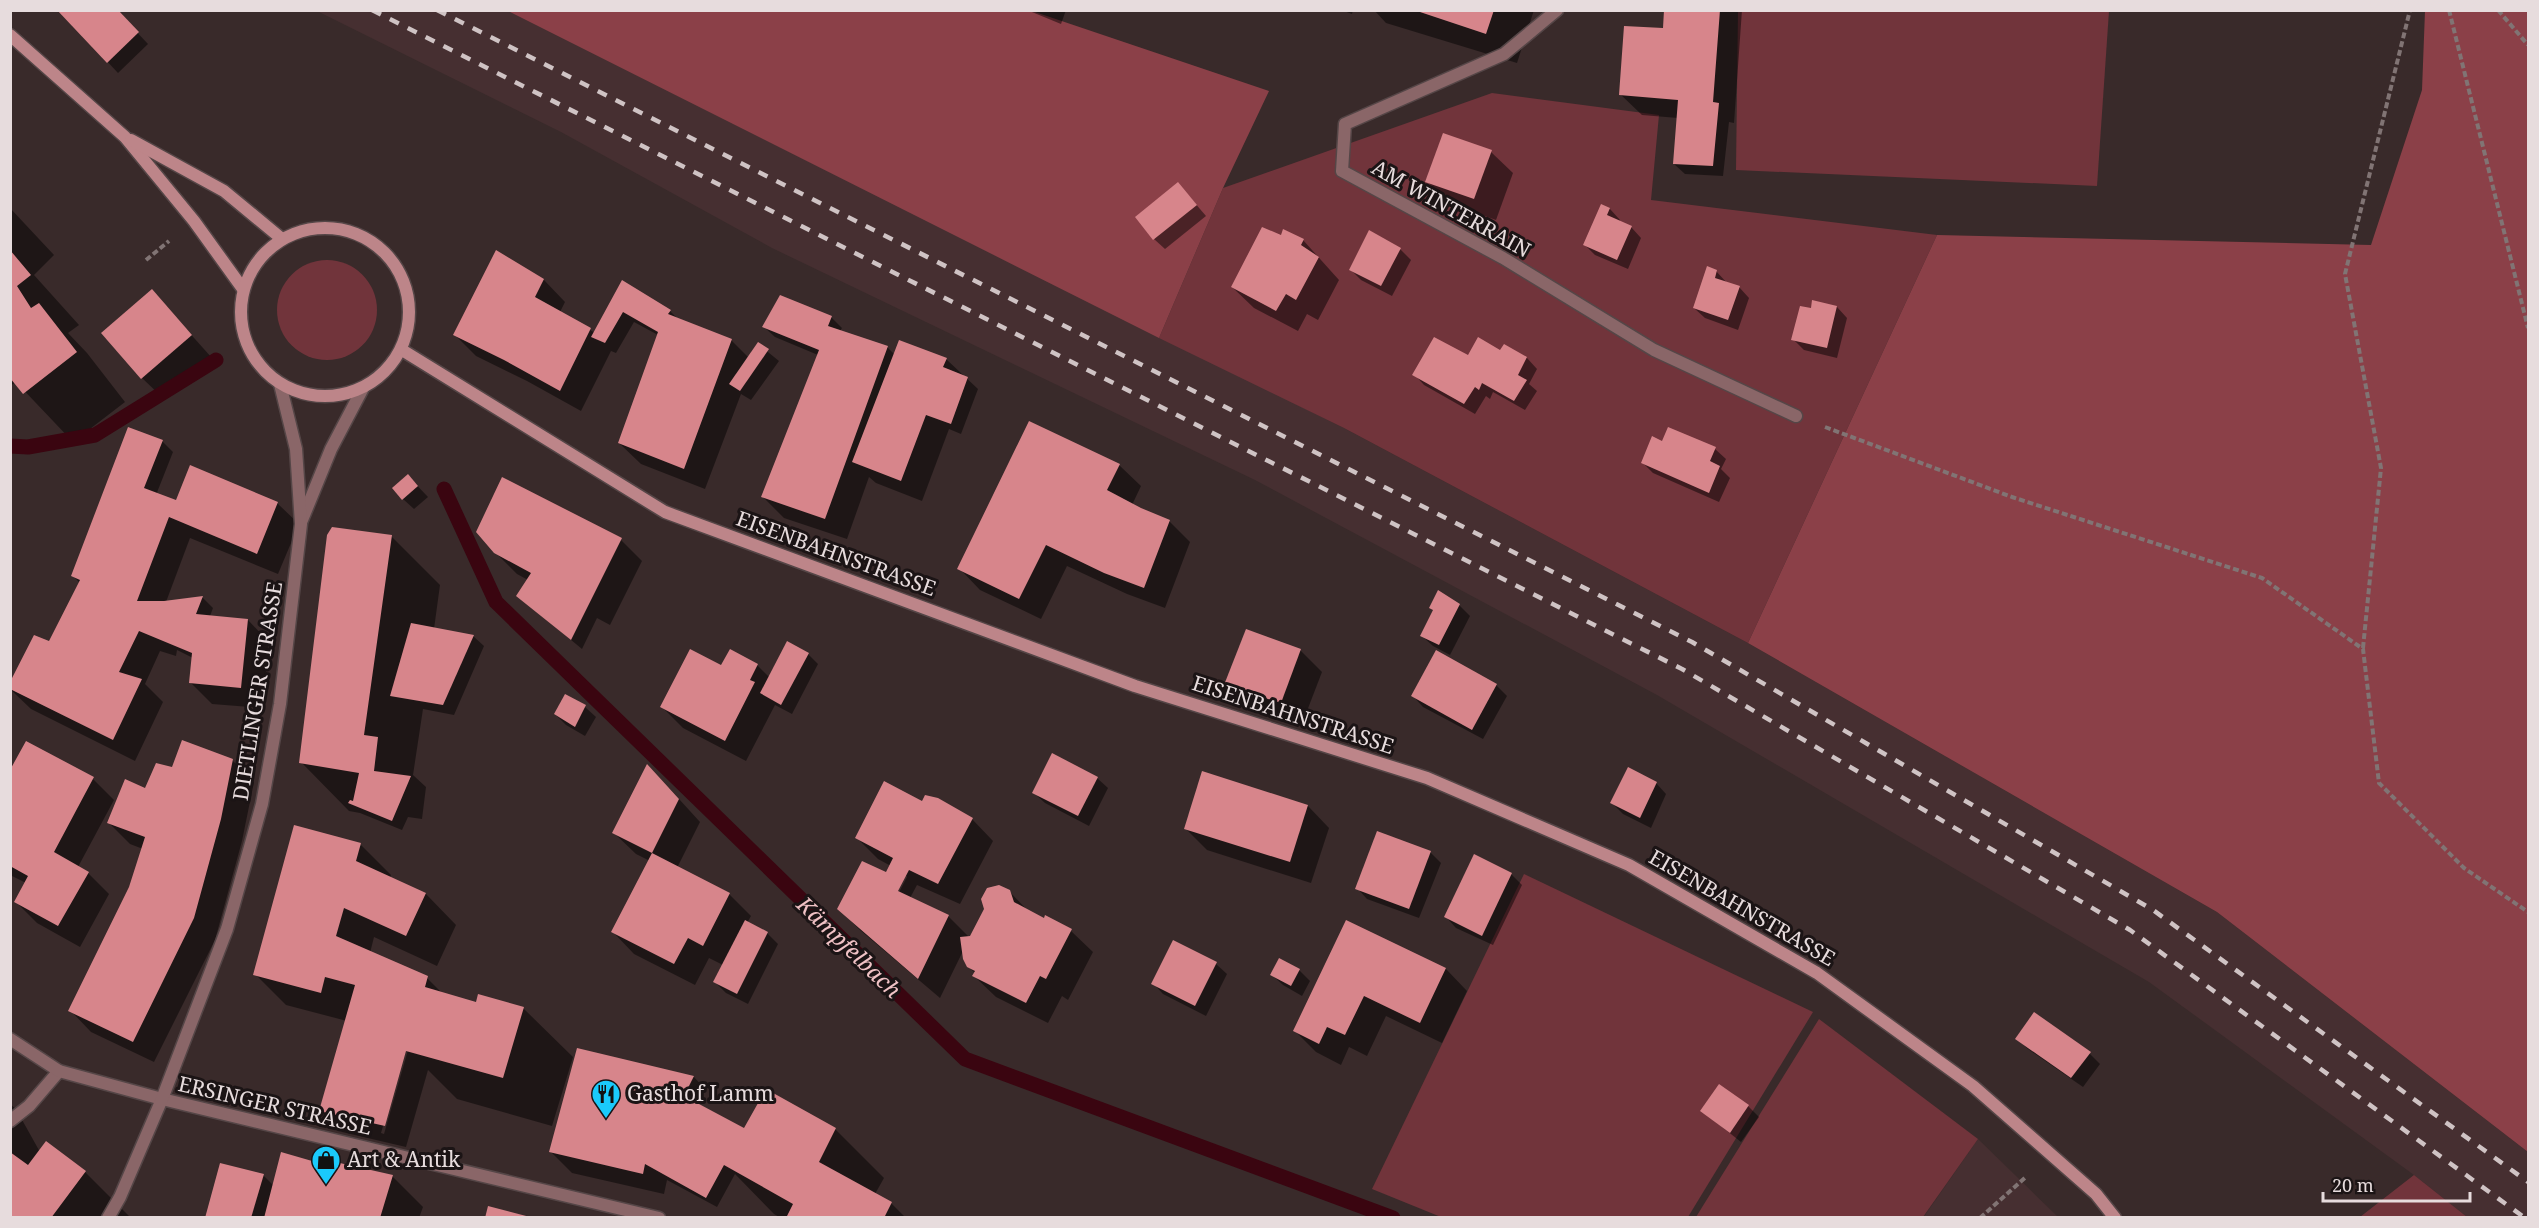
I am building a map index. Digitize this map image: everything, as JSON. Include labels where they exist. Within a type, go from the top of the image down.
[{"type":"main road","points":[[10,34],[125,136],[194,221],[243,289]]},
{"type":"main road","points":[[125,136],[224,191],[282,239]]},
{"type":"main road","points":[[311,228],[342,228],[371,240],[394,261],[408,288],[410,319],[402,350],[385,372],[363,388],[335,396],[306,395],[280,384],[254,358],[241,325],[243,289],[258,260],[282,239],[311,228]]},
{"type":"main road","name":"EISENBAHNSTRASSE","points":[[402,350],[665,512],[1135,686],[1427,778],[1629,865],[1817,973],[1946,1066],[1973,1086],[2096,1194],[2115,1218]]},
{"type":"street","name":"AM WINTERRAIN","points":[[1557,10],[1504,54],[1345,124],[1342,171],[1503,258],[1654,350],[1796,416]]},
{"type":"street","name":"DIETLINGER STRASSE","points":[[108,1218],[120,1197],[162,1100],[227,929],[262,804],[280,704],[300,524],[296,449],[280,384]]},
{"type":"street","name":"DIETLINGER STRASSE","points":[[300,524],[331,449],[363,388]]},
{"type":"street","name":"ERSINGER STRASSE","points":[[10,1040],[59,1071],[162,1100],[659,1218]]},
{"type":"street","points":[[10,1121],[28,1106],[59,1071]]},
{"type":"path","points":[[2410,10],[2345,274],[2381,468],[2363,649],[2379,783],[2464,868],[2529,912]]},
{"type":"path","points":[[2449,10],[2529,328]]},
{"type":"path","points":[[2498,10],[2529,45]]},
{"type":"path","points":[[1796,416],[2012,497],[2262,578],[2363,649]]},
{"type":"path","points":[[1980,1218],[2024,1178]]},
{"type":"shaded area","points":[[317,11],[508,11],[1344,428],[1748,643],[2217,912],[2528,1152],[2528,1217],[2467,1217],[2414,1175],[2149,982],[1657,695],[1255,480],[772,248],[561,132]]},
{"type":"shaded area","points":[[508,11],[1032,11],[1269,91],[1223,188],[1159,338]]},
{"type":"shaded area","points":[[1738,11],[2109,11],[2097,186],[1736,170]]},
{"type":"shaded area","points":[[2425,11],[2528,11],[2528,1152],[2217,912],[1748,643],[1937,235],[2371,245],[2422,90]]},
{"type":"shaded area","points":[[1492,93],[1659,115],[1651,200],[1937,235],[1748,643],[1344,428],[1159,338],[1223,188]]},
{"type":"shaded area","points":[[327,260],[346,264],[362,275],[373,291],[377,310],[373,329],[362,345],[346,356],[327,360],[308,356],[292,345],[281,329],[277,310],[281,291],[292,275],[308,264]]},
{"type":"shaded area","points":[[1524,874],[1813,1012],[1688,1217],[1441,1217],[1372,1189]]},
{"type":"shaded area","points":[[1819,1019],[1978,1139],[1923,1217],[1696,1217]]},
{"type":"shaded area","points":[[1978,1139],[2058,1217],[1923,1218]]},
{"type":"shaded area","points":[[2414,1175],[2467,1217],[2360,1217]]},
{"type":"building","points":[[57,10],[118,10],[139,32],[107,63]]},
{"type":"building","points":[[1414,10],[1494,10],[1486,34]]},
{"type":"building","points":[[1664,10],[1720,10],[1713,102],[1719,103],[1713,166],[1673,164],[1678,100],[1619,95],[1624,26],[1663,28]]},
{"type":"building","points":[[1443,133],[1492,150],[1474,199],[1425,182]]},
{"type":"building","points":[[1178,182],[1197,205],[1153,240],[1135,217]]},
{"type":"building","points":[[1601,204],[1610,208],[1607,215],[1632,226],[1617,260],[1583,245]]},
{"type":"building","points":[[1262,227],[1281,235],[1283,229],[1304,239],[1301,245],[1319,257],[1296,300],[1286,294],[1276,311],[1231,287]]},
{"type":"building","points":[[1369,230],[1401,248],[1381,286],[1349,270]]},
{"type":"building","points":[[10,250],[31,275],[17,286],[31,308],[39,303],[77,352],[23,394],[10,378]]},
{"type":"building","points":[[496,250],[544,279],[535,297],[591,328],[560,391],[453,335]]},
{"type":"building","points":[[1707,266],[1717,270],[1715,278],[1740,286],[1728,320],[1693,308]]},
{"type":"building","points":[[622,280],[671,310],[668,314],[732,339],[684,469],[618,443],[658,332],[623,312],[605,343],[591,337]]},
{"type":"building","points":[[152,289],[192,335],[141,379],[101,333]]},
{"type":"building","points":[[780,295],[832,316],[828,326],[888,346],[825,519],[761,497],[819,350],[762,327]]},
{"type":"building","points":[[1812,300],[1837,306],[1827,348],[1791,340],[1800,306],[1811,308]]},
{"type":"building","points":[[1434,337],[1468,355],[1478,337],[1500,350],[1504,344],[1527,357],[1518,375],[1527,380],[1514,401],[1482,383],[1479,390],[1475,387],[1464,404],[1412,375]]},
{"type":"building","points":[[899,340],[947,358],[943,367],[968,377],[951,424],[926,415],[901,481],[852,462]]},
{"type":"building","points":[[758,342],[769,349],[740,391],[729,384]]},
{"type":"building","points":[[1029,421],[1120,464],[1107,490],[1170,520],[1144,588],[1104,573],[1046,545],[1019,599],[957,569]]},
{"type":"building","points":[[128,427],[163,440],[144,488],[176,500],[190,465],[278,502],[257,554],[169,517],[137,601],[164,601],[203,596],[196,614],[248,619],[241,688],[189,683],[192,653],[139,631],[119,672],[142,679],[113,740],[10,689],[10,682],[34,635],[49,641],[80,580],[71,576]]},
{"type":"building","points":[[1668,427],[1716,447],[1710,461],[1720,466],[1709,493],[1641,463],[1652,436],[1662,441]]},
{"type":"building","points":[[408,474],[418,486],[402,500],[392,488]]},
{"type":"building","points":[[502,477],[622,538],[571,640],[516,596],[531,573],[494,553],[476,532]]},
{"type":"building","points":[[332,527],[392,535],[364,735],[378,737],[374,771],[411,776],[392,821],[348,803],[350,800],[353,801],[359,773],[299,763],[327,535]]},
{"type":"building","points":[[1438,590],[1460,604],[1439,645],[1420,636],[1433,610],[1429,608]]},
{"type":"building","points":[[411,623],[474,635],[443,705],[390,696]]},
{"type":"building","points":[[1246,629],[1301,649],[1281,703],[1224,685]]},
{"type":"building","points":[[787,641],[809,653],[781,705],[760,693]]},
{"type":"building","points":[[690,649],[721,665],[730,649],[758,664],[750,680],[755,682],[725,741],[660,707]]},
{"type":"building","points":[[1436,650],[1497,684],[1472,730],[1411,696]]},
{"type":"building","points":[[565,694],[586,705],[575,727],[554,714]]},
{"type":"building","points":[[182,740],[233,759],[221,819],[194,918],[133,1042],[68,1011],[129,887],[145,837],[107,823],[125,779],[145,788],[156,763],[172,767]]},
{"type":"building","points":[[26,741],[94,777],[54,852],[89,872],[58,926],[14,902],[28,876],[10,866],[10,770]]},
{"type":"building","points":[[1052,753],[1098,777],[1078,816],[1032,793]]},
{"type":"building","points":[[647,764],[679,799],[652,853],[612,833]]},
{"type":"building","points":[[1628,767],[1657,782],[1640,818],[1610,803]]},
{"type":"building","points":[[1202,771],[1308,805],[1290,862],[1184,829]]},
{"type":"building","points":[[884,781],[922,801],[925,795],[938,798],[973,818],[938,884],[909,870],[898,891],[949,915],[918,979],[837,909],[862,861],[886,872],[893,858],[855,838]]},
{"type":"building","points":[[294,825],[361,843],[356,861],[426,893],[406,936],[344,908],[336,936],[428,976],[425,987],[476,1002],[478,994],[524,1007],[503,1078],[406,1051],[385,1126],[319,1111],[355,985],[325,977],[321,993],[253,975]]},
{"type":"building","points":[[1377,831],[1431,851],[1409,909],[1355,889]]},
{"type":"building","points":[[652,853],[730,893],[703,946],[688,938],[674,964],[611,932]]},
{"type":"building","points":[[1474,854],[1512,873],[1482,936],[1444,917]]},
{"type":"building","points":[[999,885],[1010,890],[1014,902],[1044,918],[1045,915],[1072,929],[1046,979],[1040,976],[1026,1003],[972,976],[975,971],[967,967],[963,959],[960,937],[970,936],[984,909],[981,899],[987,888]]},
{"type":"building","points":[[745,920],[768,932],[737,994],[713,982]]},
{"type":"building","points":[[1346,920],[1446,968],[1420,1023],[1364,996],[1345,1035],[1327,1027],[1319,1044],[1293,1031]]},
{"type":"building","points":[[1173,940],[1217,962],[1195,1006],[1151,984]]},
{"type":"building","points":[[1279,958],[1300,969],[1291,986],[1270,975]]},
{"type":"building","points":[[2034,1012],[2091,1052],[2071,1078],[2015,1039]]},
{"type":"building","points":[[577,1048],[694,1076],[684,1096],[744,1128],[766,1089],[836,1128],[819,1162],[892,1202],[884,1218],[786,1218],[793,1204],[724,1165],[706,1198],[645,1164],[643,1174],[549,1152]]},
{"type":"building","points":[[1719,1084],[1749,1105],[1730,1133],[1700,1111]]},
{"type":"building","points":[[46,1141],[86,1171],[51,1218],[10,1218],[10,1152],[28,1165]]},
{"type":"building","points":[[281,1152],[319,1163],[322,1159],[393,1175],[380,1218],[264,1218]]},
{"type":"building","points":[[220,1163],[264,1174],[251,1218],[205,1218]]},
{"type":"building","points":[[488,1206],[530,1217],[530,1218],[485,1218]]},
{"type":"waterway","name":"Kämpfelbach","points":[[10,446],[28,447],[95,435],[216,360]]},
{"type":"waterway","name":"Kämpfelbach","points":[[444,489],[496,602],[965,1059],[1393,1218]]},
{"type":"railway","points":[[372,10],[1682,669],[2130,930],[2525,1218]]},
{"type":"railway","points":[[437,10],[1692,642],[2153,910],[2528,1182]]},
{"type":"place","name":"Gasthof Lamm","points":[[606,1120]]},
{"type":"place","name":"Art & Antik","points":[[326,1186]]}]
